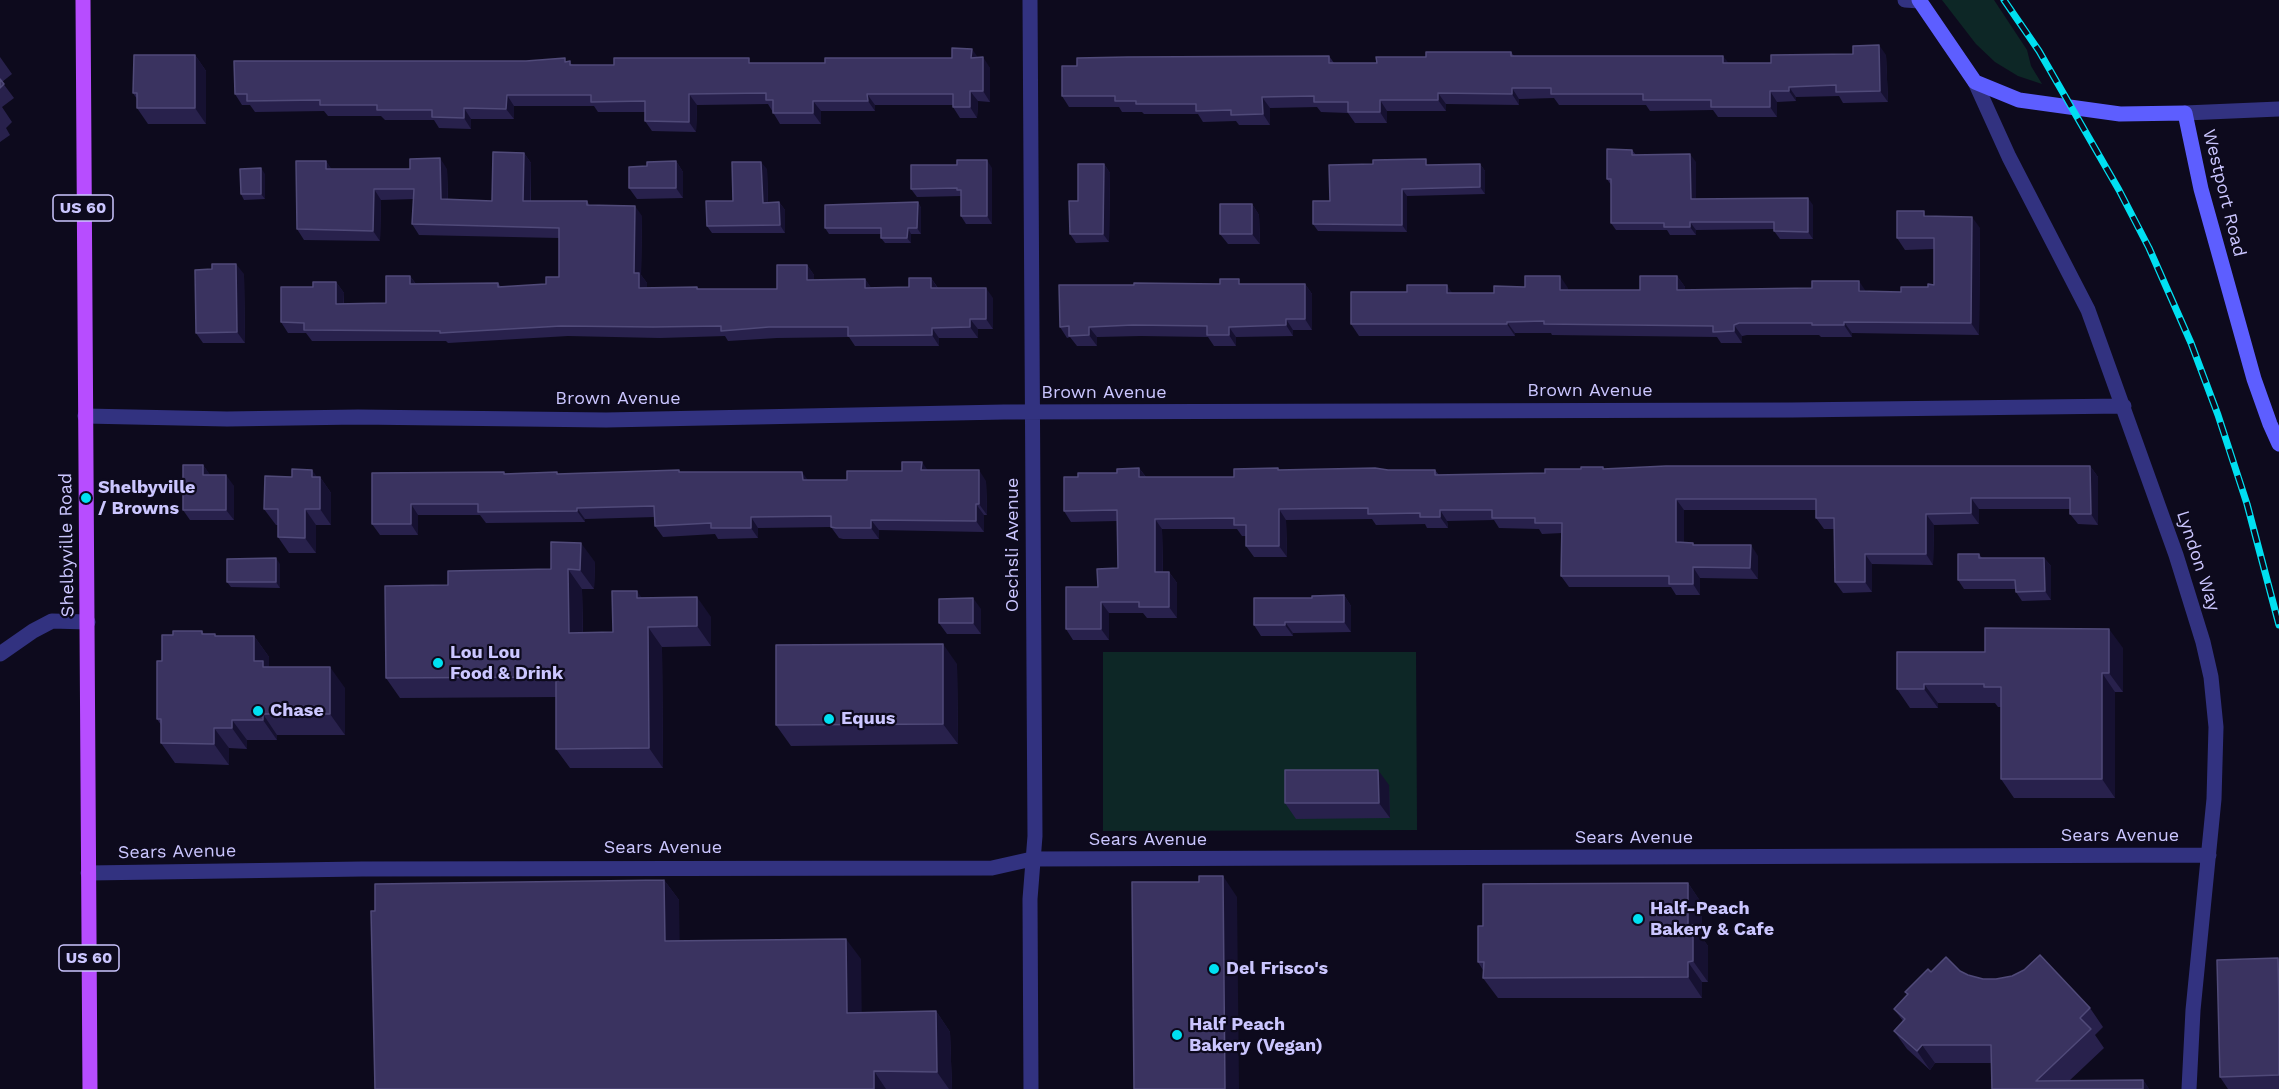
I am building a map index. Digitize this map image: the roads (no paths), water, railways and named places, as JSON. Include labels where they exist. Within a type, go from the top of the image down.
[{"type":"main road","name":"Shelbyville Road","points":[[83,0],[90,1089]]},
{"type":"main road","points":[[1914,0],[1974,82]]},
{"type":"main road","name":"Westport Road","points":[[1974,82],[2019,100],[2120,114],[2185,113],[2201,189],[2254,378],[2279,444]]},
{"type":"street","name":"Oechsli Avenue","points":[[1030,0],[1035,836],[1030,899],[1031,1089]]},
{"type":"street","name":"Lyndon Way","points":[[1974,82],[2009,158],[2088,310],[2176,555],[2203,642],[2211,677],[2216,728],[2214,799],[2193,1010],[2189,1089]]},
{"type":"street","points":[[2185,113],[2279,109]]},
{"type":"street","name":"Brown Avenue","points":[[85,416],[227,419],[358,417],[606,420],[1031,413],[2124,406]]},
{"type":"street","points":[[0,654],[33,630],[52,621],[87,622]]},
{"type":"street","name":"Sears Avenue","points":[[88,873],[362,868],[992,868],[1032,859],[2209,855]]},
{"type":"railway","points":[[2004,0],[2039,51],[2119,190],[2149,248],[2191,343],[2218,415],[2247,504],[2279,625]]},
{"type":"place","name":"Shelbyville / Browns","points":[[86,498]]},
{"type":"place","name":"Lou Lou Food & Drink","points":[[438,663]]},
{"type":"place","name":"Chase","points":[[258,711]]},
{"type":"place","name":"Equus","points":[[829,719]]},
{"type":"place","name":"Half-Peach Bakery & Cafe","points":[[1638,919]]},
{"type":"place","name":"Del Frisco's","points":[[1214,969]]},
{"type":"place","name":"Half Peach Bakery (Vegan)","points":[[1177,1035]]}]
